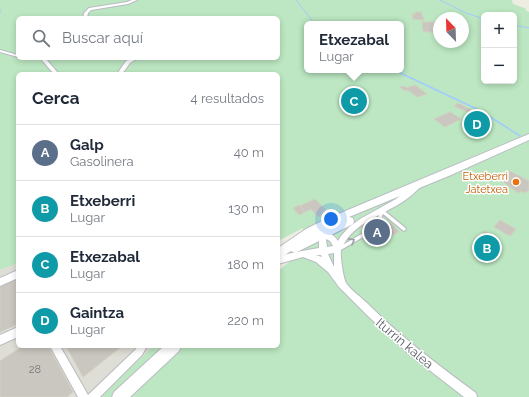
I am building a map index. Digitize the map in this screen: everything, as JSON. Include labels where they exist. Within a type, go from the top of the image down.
[{"type":"main road","points":[[280,253],[307,234],[383,197],[419,184],[529,137]]},
{"type":"main road","points":[[280,258],[399,196],[419,184]]},
{"type":"main road","points":[[324,234],[328,228],[346,218],[352,212]]},
{"type":"main road","points":[[307,234],[324,234]]},
{"type":"main road","points":[[119,397],[172,348]]},
{"type":"street","points":[[85,16],[90,9],[128,3],[135,0]]},
{"type":"street","points":[[0,51],[16,55]]},
{"type":"street","points":[[44,60],[55,72]]},
{"type":"street","points":[[120,72],[128,62],[132,60]]},
{"type":"street","points":[[342,284],[338,266],[338,249],[342,239],[348,231],[408,196],[419,184]]},
{"type":"street","points":[[324,234],[333,239],[338,249]]},
{"type":"street","name":"Iturrin kalea","points":[[324,234],[324,251],[334,274]]},
{"type":"street","points":[[280,259],[338,249]]},
{"type":"street","name":"Iturrin kalea","points":[[302,254],[319,260],[378,321],[405,345],[472,397]]},
{"type":"street","points":[[0,282],[16,275]]},
{"type":"street","points":[[0,340],[16,333]]},
{"type":"street","points":[[56,348],[84,397]]},
{"type":"street","points":[[93,397],[142,348]]},
{"type":"lane","points":[[377,228],[382,212],[404,229]]},
{"type":"lane","points":[[338,249],[365,234]]},
{"type":"shaded area","points":[[16,264],[16,348],[152,348],[99,397],[0,397],[0,270]]},
{"type":"green space","points":[[0,0],[512,0],[513,4],[527,9],[525,10],[529,12],[529,397],[99,397],[152,348],[280,348],[280,269],[298,255],[303,228],[280,240],[280,72],[16,72],[16,264],[0,270]]},
{"type":"building","points":[[415,12],[421,12],[424,20],[413,19],[412,14],[416,14]]},
{"type":"building","points":[[422,22],[433,22],[433,33],[423,31]]},
{"type":"building","points":[[415,85],[427,94],[417,97],[408,90],[405,91],[400,87],[404,86],[406,88]]},
{"type":"building","points":[[346,96],[362,99],[362,104],[345,102]]},
{"type":"building","points":[[458,103],[475,112],[472,114],[454,106]]},
{"type":"building","points":[[450,112],[461,119],[445,127],[434,119]]},
{"type":"building","points":[[476,118],[487,125],[477,130],[466,123]]},
{"type":"building","name":"Etxeberri Jatetxea","points":[[510,171],[529,181],[529,190],[525,193],[522,191],[518,193],[498,178]]},
{"type":"building","points":[[315,199],[328,212],[318,217],[311,209],[305,212],[300,206]]},
{"type":"building","points":[[299,205],[305,212],[299,215],[293,208]]},
{"type":"building","points":[[500,220],[516,229],[510,236],[494,227]]},
{"type":"building","points":[[370,223],[376,229],[383,225],[392,235],[376,244],[361,227]]},
{"type":"building","points":[[391,223],[399,232],[392,235],[384,226]]},
{"type":"building","points":[[484,231],[492,235],[490,239],[500,244],[492,262],[473,252]]},
{"type":"building","points":[[16,280],[16,325],[0,332],[0,286]]},
{"type":"building","points":[[20,348],[49,348],[73,392],[67,397],[0,397],[0,361]]},
{"type":"building","points":[[67,348],[119,348],[83,377]]},
{"type":"waterway","points":[[296,0],[313,21]]},
{"type":"waterway","points":[[440,0],[466,13],[481,18]]},
{"type":"waterway","points":[[517,26],[529,28]]},
{"type":"waterway","points":[[400,73],[481,111],[520,136]]},
{"type":"place","name":"Etxezabal","points":[[354,101]]},
{"type":"place","name":"Gaintza","points":[[477,124]]},
{"type":"place","name":"Etxeberri Jatetxea","points":[[516,182]]},
{"type":"place","name":"Galp","points":[[377,232]]},
{"type":"place","name":"Etxeberri","points":[[487,248]]}]
